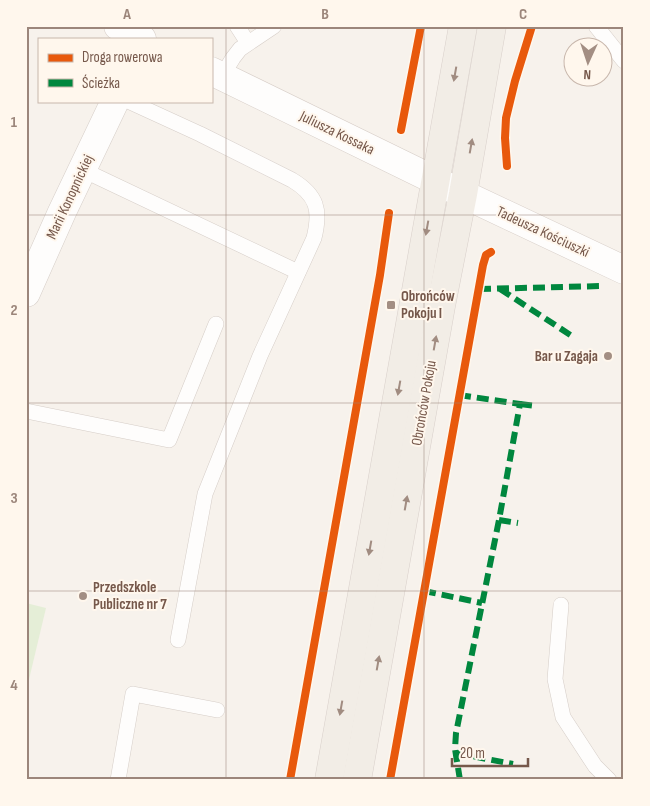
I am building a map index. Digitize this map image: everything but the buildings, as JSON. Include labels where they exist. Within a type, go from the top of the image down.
[{"type":"main road","name":"Obrońców Pokoju","points":[[329,780],[463,26]]},
{"type":"main road","name":"Obrońców Pokoju","points":[[357,780],[492,26]]},
{"type":"street","points":[[118,26],[140,38]]},
{"type":"street","name":"Juliusza Kossaka","points":[[217,74],[463,194]]},
{"type":"street","name":"Marii Konopnickiej","points":[[26,293],[115,102]]},
{"type":"street","name":"Tadeusza Kościuszki","points":[[463,194],[624,270]]},
{"type":"lane","points":[[237,26],[248,43]]},
{"type":"lane","points":[[217,74],[240,49],[274,26]]},
{"type":"lane","points":[[596,26],[624,61]]},
{"type":"lane","points":[[130,102],[292,180],[304,188],[313,198],[317,211],[317,226],[314,238],[260,356],[205,494],[178,640]]},
{"type":"lane","points":[[83,170],[298,272]]},
{"type":"lane","points":[[26,411],[170,440],[216,324]]},
{"type":"lane","points":[[561,605],[555,679],[563,717],[595,766],[609,780]]},
{"type":"lane","points":[[118,780],[133,694],[217,710]]},
{"type":"green space","points":[[26,603],[46,608],[26,692]]},
{"type":"marked path","points":[[479,289],[604,286]]},
{"type":"marked path","points":[[500,289],[575,338]]},
{"type":"marked path","points":[[459,395],[520,404],[499,520],[456,733],[455,749],[460,780]]},
{"type":"marked path","points":[[520,404],[537,406]]},
{"type":"marked path","points":[[499,520],[518,523]]},
{"type":"marked path","points":[[424,591],[482,603]]},
{"type":"marked path","points":[[456,753],[513,764]]},
{"type":"cycle path","points":[[401,130],[421,26]]},
{"type":"cycle path","points":[[507,166],[506,118],[532,26]]},
{"type":"cycle path","points":[[290,780],[380,275],[389,213]]},
{"type":"cycle path","points":[[390,780],[483,265],[486,255],[491,252]]},
{"type":"place","name":"Obrońców Pokoju I","points":[[391,305]]},
{"type":"place","name":"Bar u Zagaja","points":[[608,356]]},
{"type":"place","name":"Przedszkole Publiczne nr 7","points":[[83,596]]}]
